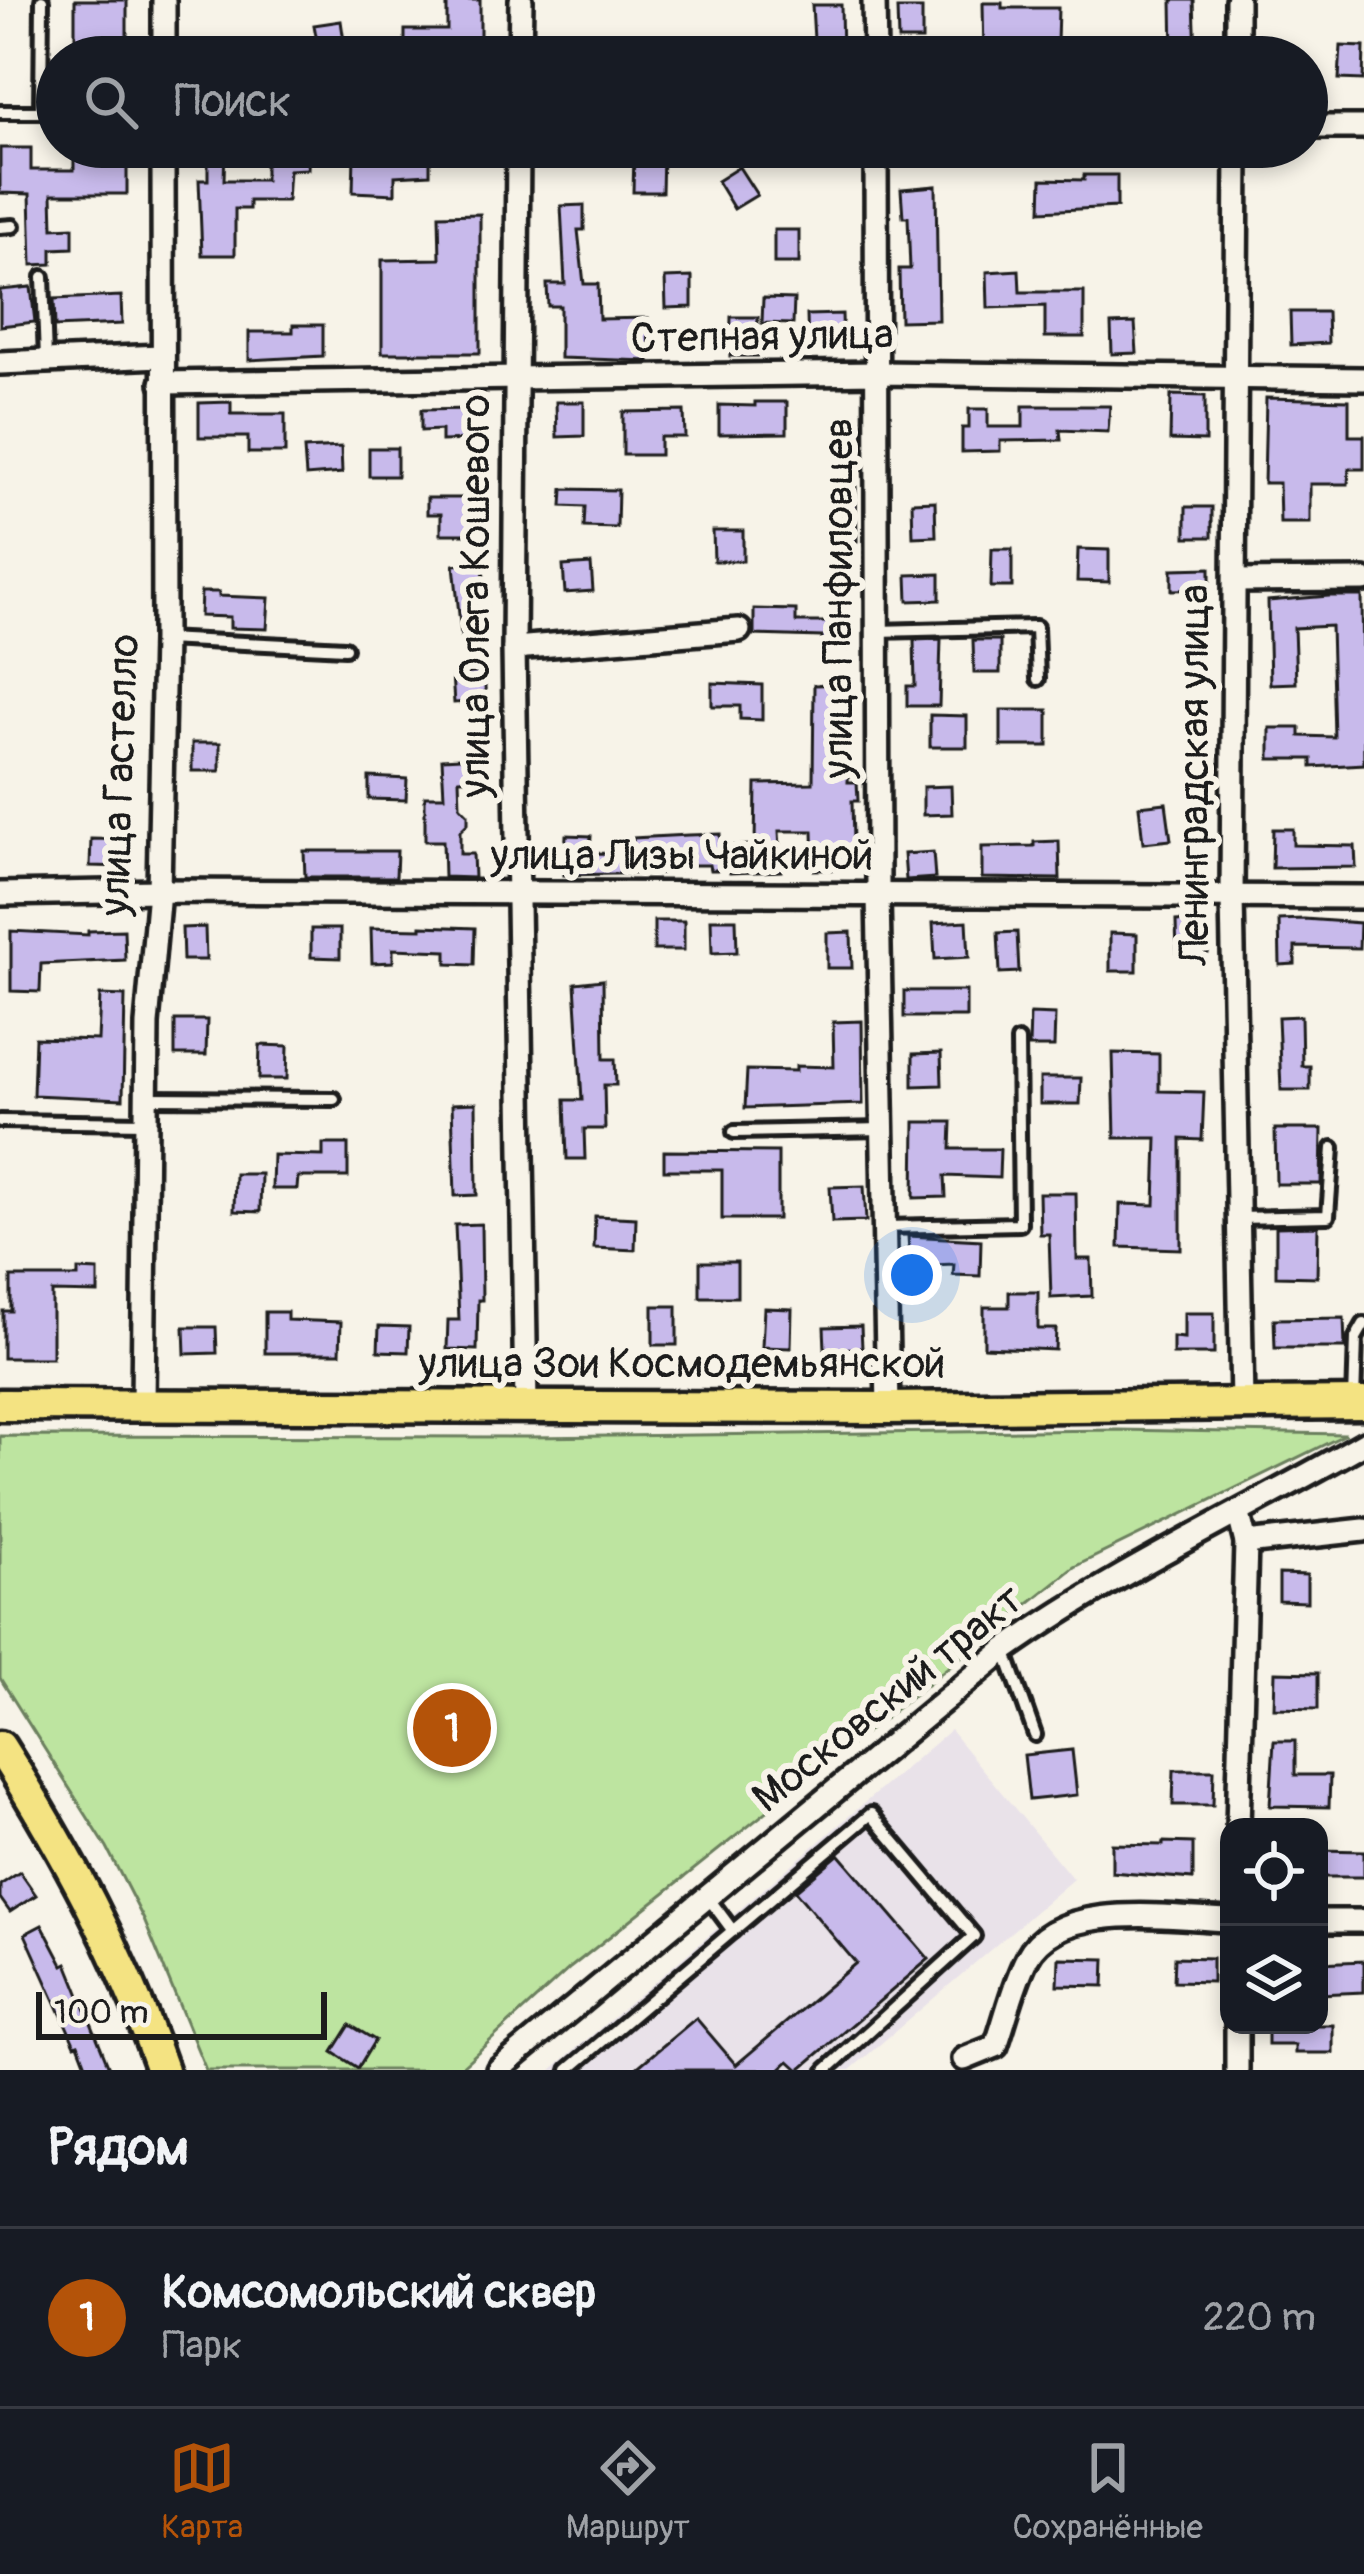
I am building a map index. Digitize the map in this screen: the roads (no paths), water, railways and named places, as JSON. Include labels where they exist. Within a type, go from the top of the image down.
[{"type":"main road","name":"улица Зои Космодемьянской","points":[[0,1405],[888,1408],[1359,1403]]},
{"type":"main road","points":[[0,1747],[102,1923],[162,2070]]},
{"type":"street","points":[[164,0],[164,36]]},
{"type":"street","points":[[520,36],[521,0]]},
{"type":"street","points":[[874,0],[874,36]]},
{"type":"street","points":[[1237,0],[1237,36]]},
{"type":"street","points":[[1328,127],[1364,127]]},
{"type":"street","name":"улица Гастелло","points":[[143,1404],[147,1024],[159,891],[164,638],[163,168]]},
{"type":"street","name":"улица Олега Кошевого","points":[[518,168],[514,649],[526,1406]]},
{"type":"street","name":"улица Панфиловцев","points":[[876,168],[878,896],[888,1408]]},
{"type":"street","name":"Ленинградская улица","points":[[1237,168],[1232,898],[1242,1402]]},
{"type":"street","points":[[0,363],[161,356]]},
{"type":"street","name":"Степная улица","points":[[162,382],[879,373],[1364,379]]},
{"type":"street","points":[[1235,581],[1364,580]]},
{"type":"street","points":[[514,649],[739,630]]},
{"type":"street","name":"улица Лизы Чайкиной","points":[[0,894],[1364,897]]},
{"type":"street","name":"Московский тракт","points":[[498,2070],[1005,1650],[1090,1593],[1364,1443]]},
{"type":"street","points":[[1238,1818],[1246,1543],[1239,1515]]},
{"type":"street","points":[[1246,1543],[1364,1530]]},
{"type":"street","points":[[964,2059],[996,2046],[1029,1954],[1057,1929],[1089,1917],[1220,1920]]},
{"type":"street","points":[[1328,1921],[1364,1921]]},
{"type":"street","points":[[1237,2034],[1237,2070]]},
{"type":"lane","points":[[42,36],[43,0]]},
{"type":"lane","points":[[0,112],[36,112]]},
{"type":"lane","points":[[43,277],[46,359]]},
{"type":"lane","points":[[877,632],[1036,627],[1038,679]]},
{"type":"lane","points":[[164,638],[345,648]]},
{"type":"lane","points":[[885,1227],[1020,1224],[1018,1041]]},
{"type":"lane","points":[[146,1097],[334,1100]]},
{"type":"lane","points":[[0,1121],[146,1123]]},
{"type":"lane","points":[[734,1132],[883,1130]]},
{"type":"lane","points":[[1238,1218],[1328,1216],[1333,1148]]},
{"type":"lane","points":[[1359,1403],[1356,1338],[1364,1324]]},
{"type":"lane","points":[[1005,1650],[1035,1735]]},
{"type":"lane","points":[[568,2070],[871,1814],[974,1936],[826,2070]]},
{"type":"lane","points":[[707,1896],[733,1930]]},
{"type":"place","name":"Комсомольский сквер","points":[[452,1728]]}]
